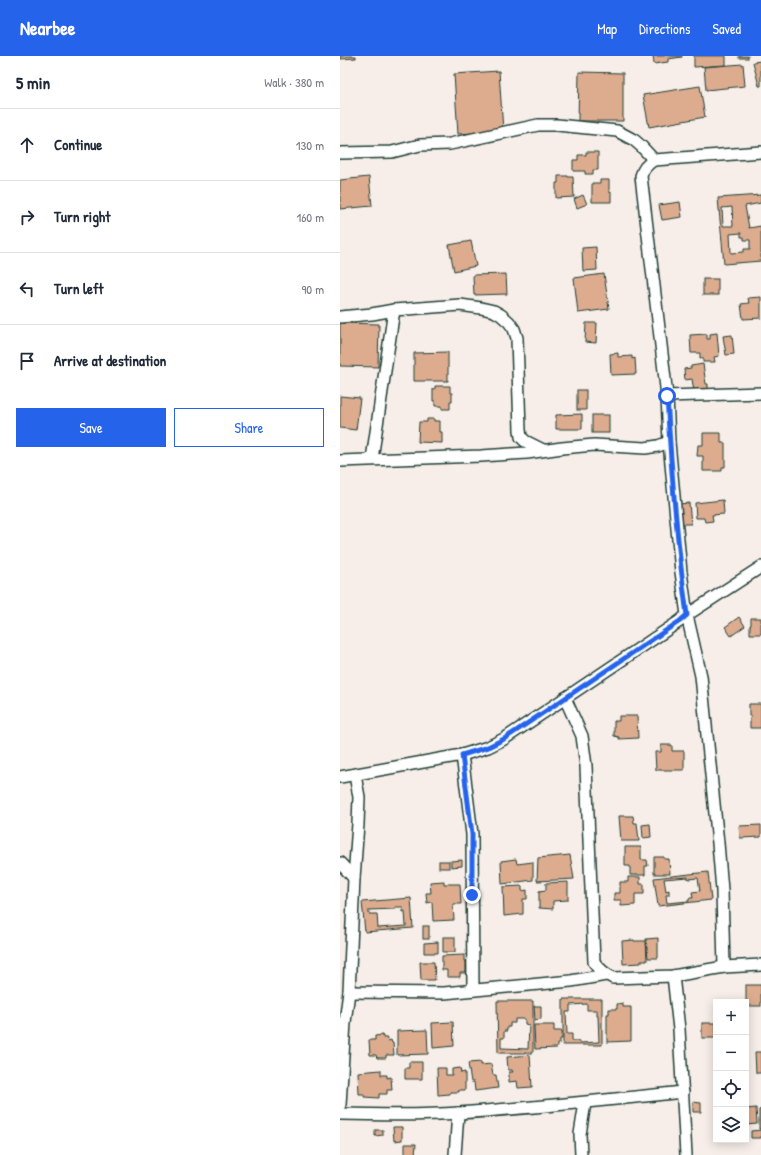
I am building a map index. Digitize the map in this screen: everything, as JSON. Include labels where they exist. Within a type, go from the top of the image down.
[{"type":"street","points":[[340,153],[392,152],[420,145],[450,144],[538,125],[557,125],[617,131],[634,140],[654,160]]},
{"type":"street","points":[[724,967],[721,882],[702,683],[687,615],[681,572],[669,442],[667,396],[641,176],[642,170],[654,160],[761,152]]},
{"type":"street","points":[[340,318],[394,310],[460,305],[494,311],[501,315],[509,322],[517,338],[521,437],[525,441],[543,450]]},
{"type":"street","points":[[372,460],[394,310]]},
{"type":"street","points":[[667,396],[761,393]]},
{"type":"street","points":[[340,460],[481,456],[527,453],[594,445],[645,448],[658,446],[669,442]]},
{"type":"street","points":[[340,777],[462,755],[488,747],[504,739],[687,615],[761,567]]},
{"type":"street","points":[[565,698],[582,736],[586,766],[594,962],[599,970],[613,978],[673,976],[724,967],[761,965]]},
{"type":"street","points":[[462,755],[472,834],[473,990]]},
{"type":"street","points":[[340,1105],[345,1022],[349,992],[358,824],[358,798],[355,775]]},
{"type":"street","points":[[340,863],[354,878]]},
{"type":"street","points":[[349,992],[444,993],[571,981],[606,974]]},
{"type":"street","points":[[673,976],[679,1029],[686,1155]]},
{"type":"street","points":[[340,1114],[391,1115],[458,1113],[585,1103],[683,1092]]},
{"type":"street","points":[[581,1155],[580,1134],[585,1103]]},
{"type":"street","points":[[455,1155],[458,1113]]},
{"type":"building","points":[[340,56],[356,56],[356,58],[340,59]]},
{"type":"building","points":[[653,56],[682,57],[668,59],[668,62],[654,64]]},
{"type":"building","points":[[694,56],[726,56],[726,65],[694,67]]},
{"type":"building","points":[[739,56],[748,56],[748,58],[739,58]]},
{"type":"building","points":[[761,61],[761,86],[759,86],[753,62]]},
{"type":"building","points":[[743,64],[745,86],[706,90],[704,67]]},
{"type":"building","points":[[499,71],[503,131],[458,134],[454,74]]},
{"type":"building","points":[[579,72],[623,73],[623,121],[578,121]]},
{"type":"building","points":[[700,86],[705,117],[649,127],[643,95]]},
{"type":"building","points":[[586,152],[598,152],[598,170],[593,170],[593,174],[585,174],[585,171],[573,171],[573,160],[578,160],[578,155],[586,155]]},
{"type":"building","points":[[558,176],[573,177],[574,197],[556,198],[556,183],[558,183]]},
{"type":"building","points":[[369,177],[372,206],[340,209],[340,180]]},
{"type":"building","points":[[600,180],[609,180],[611,202],[592,202],[592,183],[600,183]]},
{"type":"building","points":[[583,195],[587,204],[577,208],[574,199]]},
{"type":"building","points":[[761,195],[761,203],[745,206],[749,228],[761,226],[761,261],[724,264],[718,198]],"holes":[[[732,207],[733,226],[723,226],[722,208]],[[741,233],[741,237],[744,237],[744,240],[750,240],[750,249],[744,249],[744,252],[731,253],[730,234]]]},
{"type":"building","points":[[680,202],[682,217],[662,220],[659,205]]},
{"type":"building","points":[[471,241],[476,266],[454,271],[449,245]]},
{"type":"building","points":[[596,247],[597,270],[583,271],[582,248]]},
{"type":"building","points":[[506,274],[507,294],[474,295],[473,275]]},
{"type":"building","points":[[604,274],[609,309],[578,313],[574,278]]},
{"type":"building","points":[[703,279],[718,279],[718,295],[703,295]]},
{"type":"building","points":[[761,297],[761,318],[743,319],[741,304],[749,303],[748,298]]},
{"type":"building","points":[[340,323],[379,324],[378,367],[340,366]]},
{"type":"building","points":[[586,323],[597,323],[596,343],[585,342]]},
{"type":"building","points":[[717,333],[719,356],[714,357],[715,362],[703,362],[703,358],[700,358],[700,353],[691,353],[690,335],[707,334],[707,339],[710,339],[710,334]]},
{"type":"building","points":[[732,335],[734,354],[726,355],[723,336]]},
{"type":"building","points":[[448,352],[448,381],[414,381],[414,353]]},
{"type":"building","points":[[618,353],[618,357],[632,356],[632,359],[635,358],[636,374],[611,375],[610,354]]},
{"type":"building","points":[[703,364],[708,390],[694,392],[692,379],[685,380],[684,369]]},
{"type":"building","points":[[435,386],[450,386],[452,401],[450,401],[450,409],[442,409],[442,406],[435,406],[435,401],[433,401],[433,389],[435,389]]},
{"type":"building","points":[[577,390],[586,390],[586,410],[577,410]]},
{"type":"building","points":[[340,396],[360,398],[356,430],[340,428]]},
{"type":"building","points":[[582,414],[582,429],[556,429],[556,415]]},
{"type":"building","points":[[592,415],[609,415],[609,433],[592,433]]},
{"type":"building","points":[[427,419],[440,421],[442,443],[418,442],[419,422],[427,422]]},
{"type":"building","points":[[703,433],[721,433],[721,443],[725,443],[725,467],[722,467],[722,471],[703,471],[703,456],[697,456],[698,445],[703,445]]},
{"type":"building","points":[[723,500],[724,514],[712,515],[713,521],[705,522],[704,518],[696,518],[695,503]]},
{"type":"building","points":[[689,503],[691,524],[680,524],[679,504]]},
{"type":"building","points":[[739,617],[745,626],[731,636],[725,627]]},
{"type":"building","points":[[751,618],[761,618],[761,634],[750,634]]},
{"type":"building","points":[[749,704],[761,704],[761,728],[750,728],[751,716],[749,716]]},
{"type":"building","points":[[619,716],[637,716],[638,738],[619,739],[619,737],[614,736],[614,721],[619,721]]},
{"type":"building","points":[[661,745],[672,745],[672,751],[684,751],[684,770],[656,770],[655,752],[661,752]]},
{"type":"building","points":[[619,816],[633,816],[634,823],[637,823],[639,841],[621,841]]},
{"type":"building","points":[[650,824],[651,837],[643,838],[642,825]]},
{"type":"building","points":[[761,825],[761,837],[740,838],[739,826]]},
{"type":"building","points":[[625,847],[641,847],[641,860],[647,860],[648,866],[645,866],[645,875],[630,875],[630,866],[625,866]]},
{"type":"building","points":[[570,855],[574,879],[537,881],[538,858]]},
{"type":"building","points":[[654,857],[664,857],[664,859],[669,859],[670,874],[654,874]]},
{"type":"building","points":[[516,859],[517,864],[533,862],[533,880],[502,884],[501,861]]},
{"type":"building","points":[[462,860],[462,866],[451,867],[451,861]]},
{"type":"building","points":[[439,861],[449,861],[449,868],[439,868]]},
{"type":"building","points":[[708,872],[711,900],[658,906],[654,878]],"holes":[[[688,877],[688,879],[698,878],[700,891],[692,892],[693,898],[689,898],[689,901],[667,903],[666,895],[669,895],[669,890],[666,891],[664,879]]]},
{"type":"building","points":[[628,877],[640,877],[640,884],[644,884],[644,894],[635,894],[635,905],[621,906],[621,900],[614,900],[614,893],[620,893],[620,882],[628,882]]},
{"type":"building","points":[[444,881],[444,884],[460,884],[461,904],[453,904],[454,920],[433,921],[432,902],[427,903],[426,893],[431,893],[430,882]]},
{"type":"building","points":[[568,882],[568,900],[553,901],[553,909],[539,908],[539,891],[546,890],[546,883]]},
{"type":"building","points":[[522,886],[522,891],[527,890],[527,899],[523,899],[523,914],[504,916],[503,887]]},
{"type":"building","points":[[411,898],[413,928],[365,932],[362,902]],"holes":[[[395,907],[403,907],[403,912],[405,911],[406,926],[378,928],[377,914],[369,914],[369,910],[395,909]]]},
{"type":"building","points":[[423,926],[429,926],[429,939],[423,939]]},
{"type":"building","points":[[443,937],[455,937],[455,952],[443,952]]},
{"type":"building","points":[[658,938],[658,958],[648,958],[646,939]]},
{"type":"building","points":[[622,941],[646,941],[647,961],[641,961],[641,963],[623,964]]},
{"type":"building","points":[[438,942],[438,953],[424,953],[424,943]]},
{"type":"building","points":[[464,955],[464,961],[466,961],[466,973],[460,973],[460,977],[447,977],[447,970],[442,970],[442,956]]},
{"type":"building","points":[[420,962],[434,962],[435,980],[421,980]]},
{"type":"building","points":[[746,985],[761,985],[761,1006],[749,1006],[749,999],[746,999]]},
{"type":"building","points":[[563,999],[602,999],[602,1045],[563,1045]],"holes":[[[587,1004],[587,1010],[597,1010],[599,1042],[579,1043],[579,1041],[572,1041],[572,1034],[567,1034],[566,1012],[570,1012],[570,1005]]]},
{"type":"building","points":[[497,1001],[533,1001],[533,1053],[498,1053]],"holes":[[[515,1019],[525,1019],[525,1024],[529,1025],[528,1049],[501,1048],[501,1038],[504,1038],[504,1031],[507,1031],[507,1027],[510,1027],[510,1023],[515,1023]]]},
{"type":"building","points":[[623,1003],[623,1007],[631,1007],[631,1041],[607,1042],[607,1014],[609,1014],[609,1009],[617,1009],[617,1004]]},
{"type":"building","points":[[534,1006],[541,1006],[541,1019],[535,1020]]},
{"type":"building","points":[[453,1022],[454,1046],[433,1048],[432,1023]]},
{"type":"building","points":[[702,1023],[713,1023],[713,1038],[702,1038]]},
{"type":"building","points":[[534,1025],[554,1025],[554,1031],[562,1031],[562,1039],[560,1039],[560,1043],[557,1044],[557,1048],[535,1049]]},
{"type":"building","points":[[427,1030],[428,1054],[397,1055],[397,1031]]},
{"type":"building","points":[[383,1035],[383,1038],[387,1038],[388,1041],[391,1040],[393,1043],[394,1055],[386,1055],[386,1058],[377,1058],[376,1055],[370,1055],[369,1040],[375,1040],[375,1036]]},
{"type":"building","points":[[755,1052],[761,1052],[761,1073],[756,1073]]},
{"type":"building","points":[[530,1055],[532,1087],[518,1088],[517,1081],[509,1082],[509,1072],[513,1072],[512,1070],[508,1070],[507,1057]]},
{"type":"building","points":[[409,1062],[422,1062],[422,1079],[405,1079],[405,1068],[409,1068]]},
{"type":"building","points":[[481,1062],[481,1065],[491,1064],[493,1075],[496,1075],[498,1088],[475,1091],[474,1082],[471,1082],[468,1063]]},
{"type":"building","points":[[437,1068],[446,1068],[446,1075],[452,1075],[452,1069],[460,1068],[461,1073],[465,1072],[465,1090],[450,1092],[450,1094],[438,1095]]},
{"type":"building","points":[[381,1070],[381,1075],[387,1075],[387,1078],[391,1077],[392,1090],[387,1090],[387,1094],[379,1094],[379,1098],[364,1097],[364,1094],[359,1094],[358,1072]]},
{"type":"building","points":[[693,1102],[701,1103],[701,1112],[693,1112]]},
{"type":"building","points":[[756,1108],[757,1124],[749,1125],[749,1109]]},
{"type":"building","points":[[761,1109],[761,1129],[759,1129],[759,1110]]},
{"type":"building","points":[[393,1127],[402,1127],[402,1140],[394,1141]]},
{"type":"building","points":[[375,1130],[383,1130],[383,1135],[375,1136]]},
{"type":"building","points":[[761,1130],[761,1138],[751,1138],[751,1131]]},
{"type":"building","points":[[405,1144],[416,1144],[415,1155],[405,1155]]},
{"type":"route","points":[[472,895],[472,834],[462,755],[488,747],[504,739],[687,615],[681,572],[669,442],[667,396]]}]
